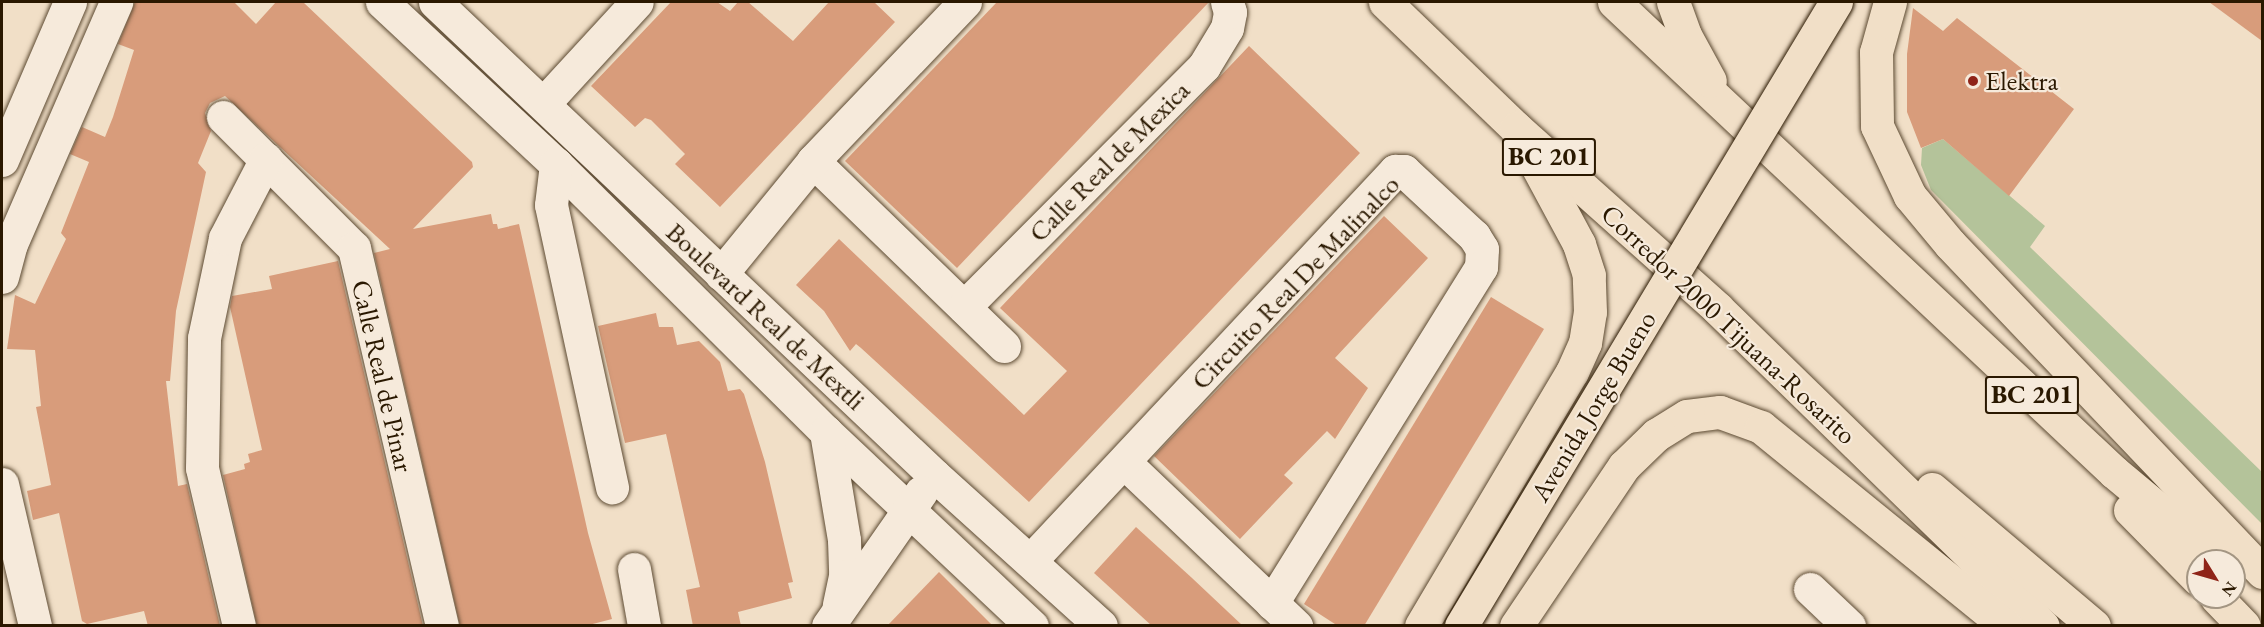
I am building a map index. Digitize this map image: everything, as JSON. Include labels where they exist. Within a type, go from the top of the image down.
[{"type":"main road","name":"Corredor 2000 Tijuana-Rosarito","points":[[1385,2],[1516,128],[1717,308],[2043,626]]},
{"type":"main road","name":"BC 201","points":[[1614,2],[2114,472],[2207,549]]},
{"type":"main road","points":[[1673,2],[1685,35],[1723,106]]},
{"type":"main road","name":"Avenida Jorge Bueno","points":[[1461,626],[1836,2]]},
{"type":"main road","points":[[1890,2],[1876,52],[1877,126],[1910,196],[1950,244],[2262,572]]},
{"type":"main road","points":[[1421,626],[1572,372],[1585,343],[1590,312],[1589,275],[1579,244],[1516,128]]},
{"type":"main road","points":[[1848,224],[2186,567]]},
{"type":"main road","points":[[1717,308],[2094,626]]},
{"type":"main road","points":[[1516,626],[1624,466],[1656,435],[1687,416],[1720,412],[1770,433],[2006,626]]},
{"type":"main road","points":[[2246,582],[2262,596]]},
{"type":"main road","points":[[2228,609],[2244,626]]},
{"type":"street","points":[[2,159],[70,2]]},
{"type":"street","points":[[2,277],[11,244],[116,2]]},
{"type":"street","name":"Boulevard Real de Mextli","points":[[383,2],[556,164],[826,432],[1032,626]]},
{"type":"street","name":"Boulevard Real de Mextli","points":[[435,2],[934,475],[1031,560],[1101,626]]},
{"type":"street","points":[[544,104],[637,2]]},
{"type":"street","points":[[721,274],[813,161],[965,2]]},
{"type":"street","name":"Calle Real de Mexica","points":[[964,307],[1204,66],[1227,28],[1230,12],[1227,2]]},
{"type":"street","name":"Calle Real de Pinar","points":[[223,117],[354,248],[442,626]]},
{"type":"street","points":[[239,626],[202,468],[204,338],[225,238],[266,159]]},
{"type":"street","points":[[813,161],[1004,346]]},
{"type":"street","points":[[556,164],[551,205],[612,487]]},
{"type":"street","name":"Circuito Real De Malinalco","points":[[1031,560],[1395,171],[1404,171],[1466,228],[1482,249],[1481,267],[1475,283],[1272,603]]},
{"type":"street","points":[[826,432],[844,540],[845,576],[833,618]]},
{"type":"street","points":[[1124,462],[1296,626]]},
{"type":"street","points":[[833,618],[934,475]]},
{"type":"street","points":[[2,484],[35,626]]},
{"type":"street","points":[[634,569],[645,626]]},
{"type":"street","points":[[1810,589],[1849,626]]},
{"type":"green space","points":[[1943,139],[2045,226],[2030,247],[2262,472],[2262,524],[1931,190],[1921,165],[1922,148]]},
{"type":"building","points":[[135,2],[234,2],[256,24],[276,2],[303,2],[472,162],[473,167],[413,229],[491,214],[493,224],[497,224],[498,229],[519,224],[588,533],[612,619],[585,626],[460,626],[374,253],[390,249],[225,96],[210,103],[205,113],[211,131],[198,163],[206,172],[176,311],[170,381],[166,381],[178,486],[187,484],[220,626],[148,626],[144,611],[87,624],[82,621],[59,513],[33,520],[27,491],[51,485],[36,407],[41,406],[35,350],[7,349],[15,295],[35,304],[66,239],[61,233],[89,162],[70,154],[82,127],[105,137],[113,117],[134,50],[118,44]]},
{"type":"building","points":[[671,2],[717,2],[730,11],[738,2],[748,2],[793,41],[829,2],[874,2],[895,22],[720,207],[675,164],[685,154],[651,120],[645,118],[635,127],[591,86]]},
{"type":"building","points":[[997,2],[1209,2],[957,268],[845,161]]},
{"type":"building","points":[[2209,2],[2262,2],[2262,41]]},
{"type":"building","name":"Elektra","points":[[1913,8],[1943,31],[1957,18],[2074,109],[2009,196],[1943,139],[1921,148],[1907,112],[1907,54]]},
{"type":"building","points":[[1249,46],[1360,153],[1029,502],[861,348],[856,344],[850,351],[824,311],[796,285],[839,239],[1024,415],[1067,371],[1000,308]]},
{"type":"building","points":[[1384,216],[1428,258],[1335,358],[1368,388],[1335,439],[1327,431],[1284,475],[1293,483],[1240,539],[1154,456]]},
{"type":"building","points":[[338,261],[423,626],[257,626],[223,475],[245,469],[244,464],[250,462],[248,454],[262,450],[230,307],[232,296],[272,289],[269,276]]},
{"type":"building","points":[[1491,297],[1544,329],[1364,626],[1338,626],[1304,604]]},
{"type":"building","points":[[656,313],[659,327],[673,327],[677,345],[699,341],[720,362],[728,391],[740,389],[744,394],[765,462],[793,582],[788,583],[792,598],[738,612],[741,626],[693,626],[686,590],[700,587],[666,434],[625,443],[598,326]]},
{"type":"building","points":[[1136,527],[1243,626],[1152,626],[1094,573]]},
{"type":"building","points":[[939,572],[993,626],[887,626]]},
{"type":"place","name":"Elektra","points":[[1973,81]]}]
